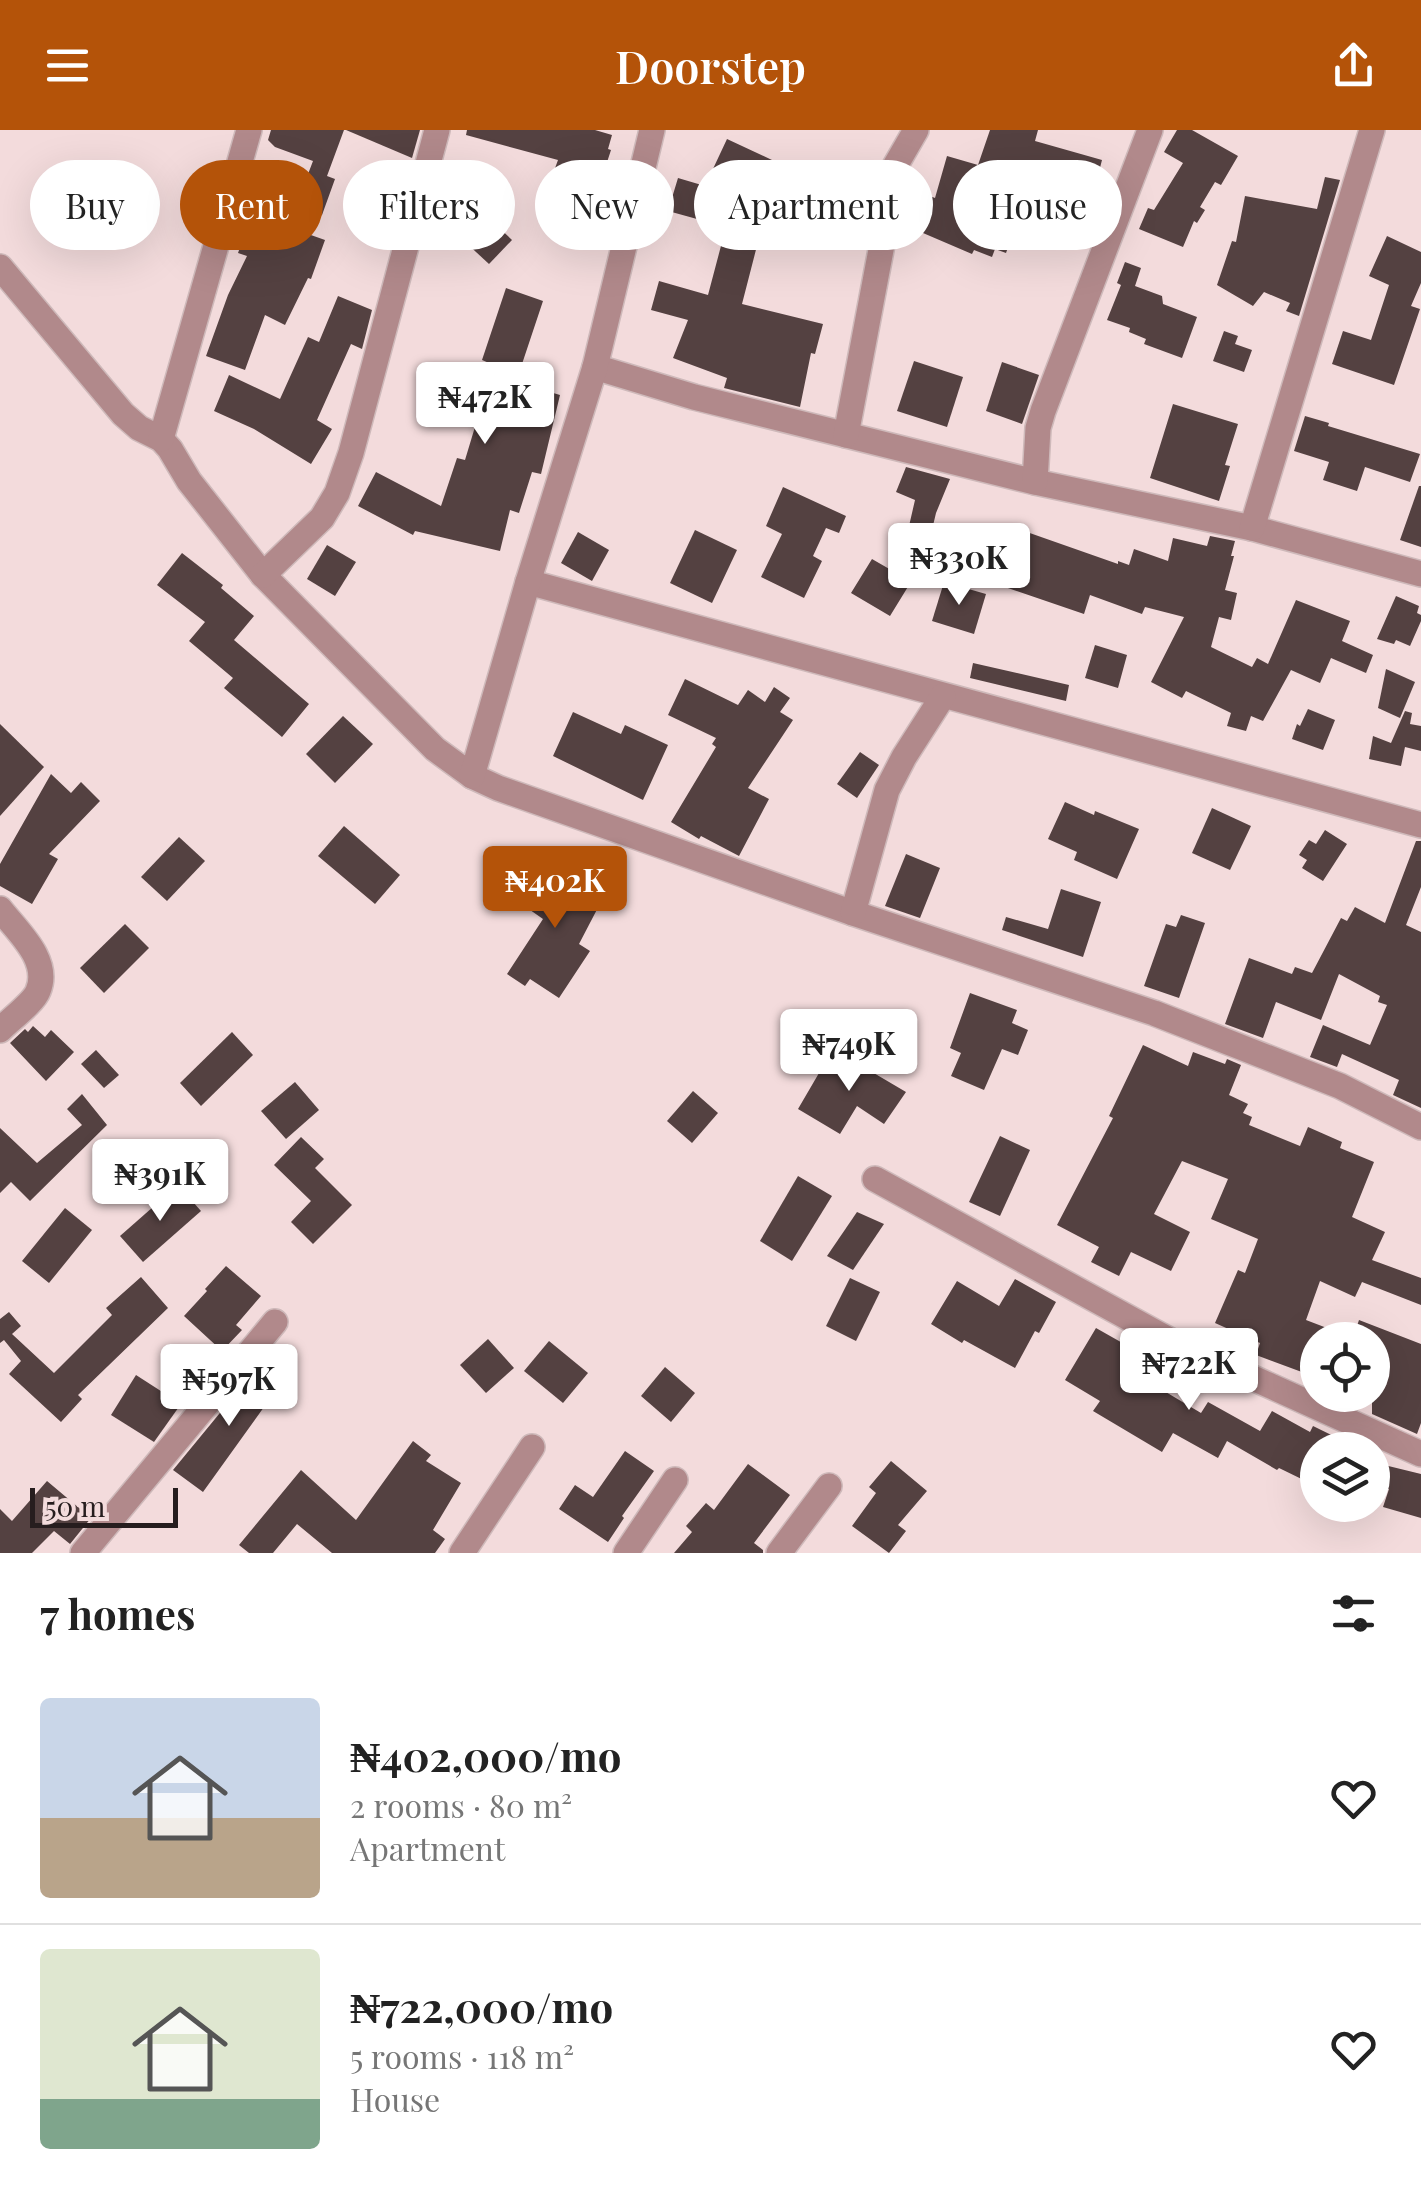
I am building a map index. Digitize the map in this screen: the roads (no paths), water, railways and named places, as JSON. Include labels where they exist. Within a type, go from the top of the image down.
[{"type":"street","points":[[160,439],[249,130]]},
{"type":"street","points":[[263,574],[322,518],[337,493],[437,130]]},
{"type":"street","points":[[472,776],[596,367],[652,130]]},
{"type":"street","points":[[846,435],[891,197],[890,175],[916,130]]},
{"type":"street","points":[[1035,482],[1038,428],[1043,411],[1150,130]]},
{"type":"street","points":[[1252,528],[1372,130]]},
{"type":"street","points":[[0,267],[123,414],[160,439],[263,574],[435,748],[472,776],[853,913],[1154,1012],[1340,1086],[1421,1128]]},
{"type":"street","points":[[596,367],[694,397],[1035,482],[1252,528],[1421,574]]},
{"type":"street","points":[[528,582],[1421,825]]},
{"type":"street","points":[[853,913],[886,790],[943,696]]},
{"type":"street","points":[[0,910],[32,948],[39,963],[40,979],[38,994],[0,1030]]},
{"type":"street","points":[[875,1180],[1171,1341],[1421,1454]]},
{"type":"street","points":[[83,1553],[275,1322]]},
{"type":"street","points":[[462,1553],[532,1447]]},
{"type":"street","points":[[626,1553],[674,1480]]},
{"type":"street","points":[[780,1553],[830,1486]]}]
